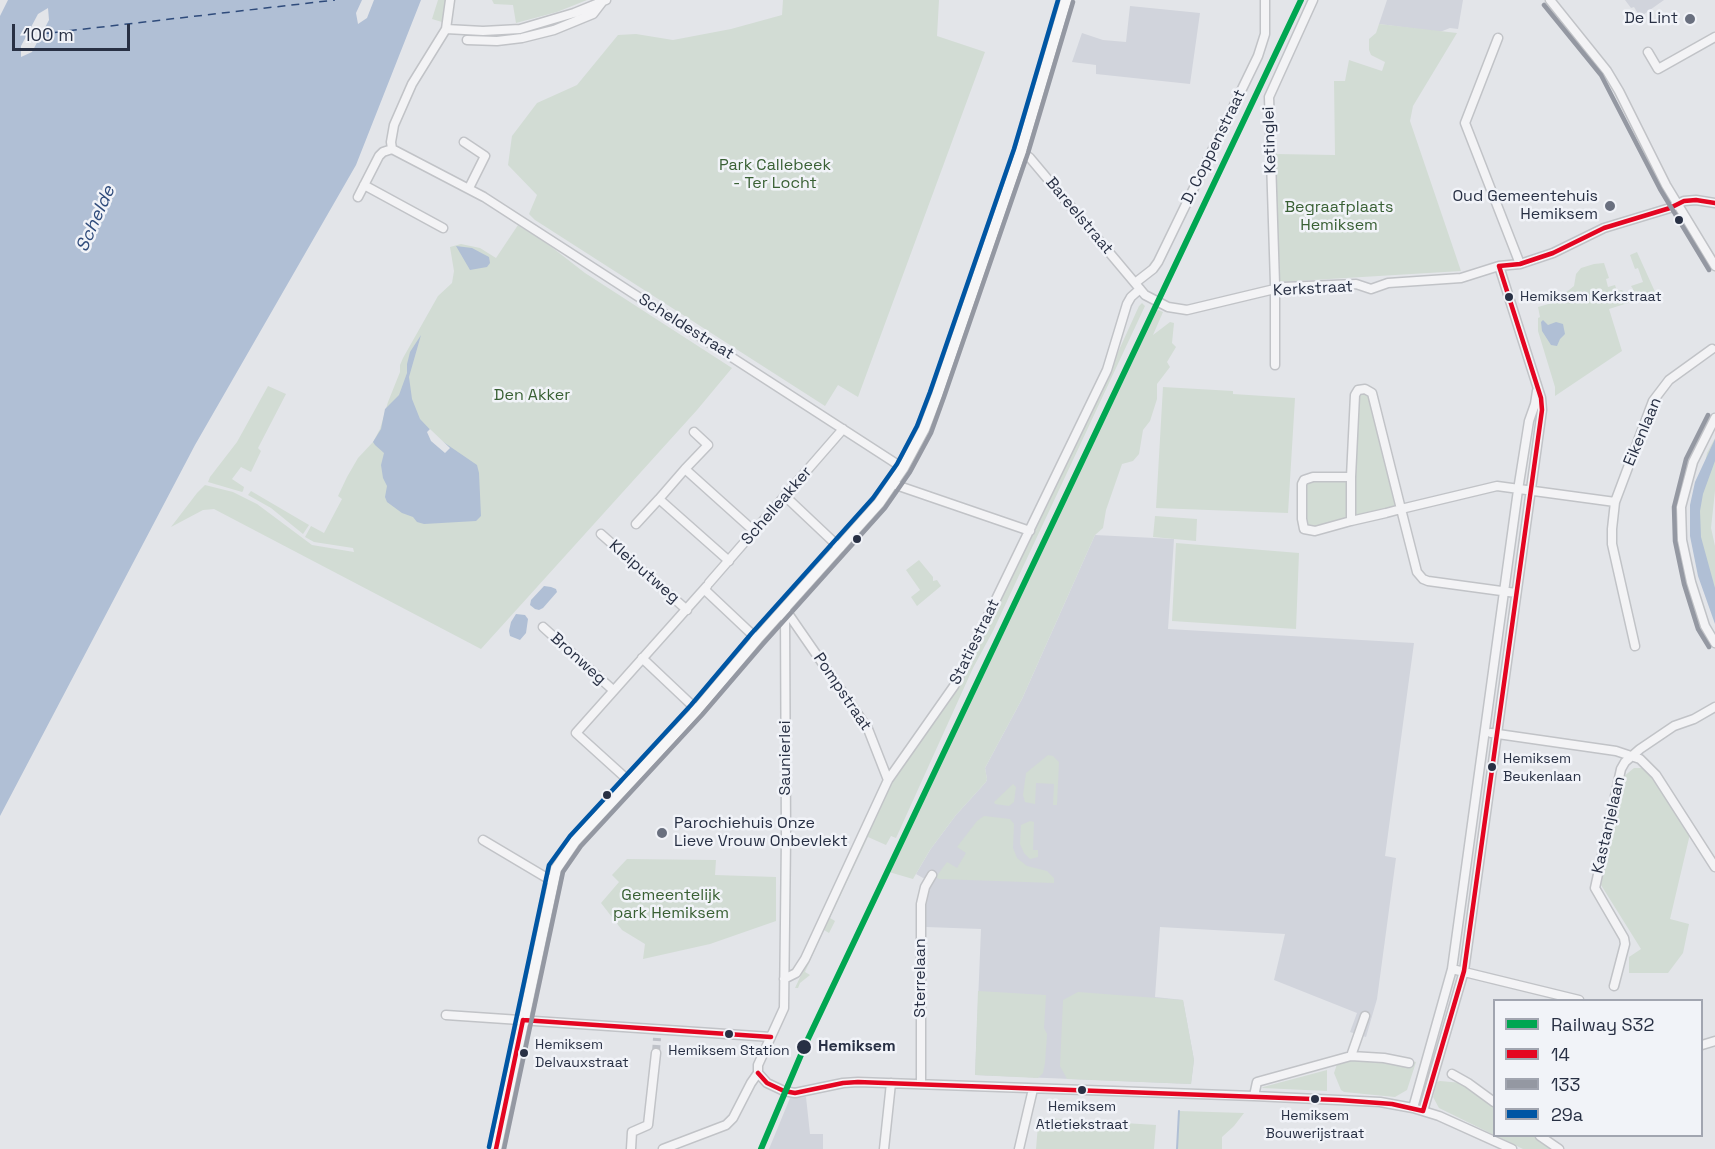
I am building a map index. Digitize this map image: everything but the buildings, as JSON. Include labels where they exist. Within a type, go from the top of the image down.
[{"type":"main road","points":[[496,1149],[556,869],[575,841],[697,710],[757,639],[840,548],[893,484],[903,468],[928,418],[1021,151],[1066,0]]},
{"type":"street","points":[[358,196],[379,156],[392,149],[394,125],[412,84],[446,29],[450,0]]},
{"type":"street","name":"D. Coppenstraat","points":[[1138,286],[1158,262],[1263,45],[1266,24],[1265,0]]},
{"type":"street","name":"Ketinglei","points":[[1275,365],[1269,97],[1313,0]]},
{"type":"street","points":[[1550,0],[1607,71],[1677,205],[1715,266]]},
{"type":"street","points":[[446,29],[483,31],[520,28],[574,13],[604,1]]},
{"type":"street","points":[[467,40],[497,41],[554,30],[593,14],[604,1]]},
{"type":"street","points":[[1648,52],[1658,69],[1715,37]]},
{"type":"street","points":[[1498,38],[1466,123],[1466,129],[1520,264]]},
{"type":"street","points":[[464,142],[485,156],[469,189]]},
{"type":"street","name":"Scheldestraat","points":[[392,149],[469,189],[903,468]]},
{"type":"street","name":"Bareelstraat","points":[[1021,151],[1030,158],[1138,286]]},
{"type":"street","points":[[364,185],[443,228]]},
{"type":"street","name":"Kerkstraat","points":[[1138,286],[1157,302],[1187,310],[1275,289],[1356,284],[1371,289],[1388,283],[1461,278],[1499,266],[1520,264],[1576,243],[1604,228],[1684,201],[1715,203]]},
{"type":"street","points":[[1423,1111],[1464,971],[1542,410],[1541,398],[1499,266]]},
{"type":"street","name":"Statiestraat","points":[[784,979],[796,973],[805,959],[888,780],[954,686],[1107,370],[1127,304],[1138,286]]},
{"type":"street","name":"Eikenlaan","points":[[1635,646],[1612,544],[1615,502],[1653,401],[1669,380],[1712,349]]},
{"type":"street","points":[[1413,1108],[1452,969],[1518,490],[1537,386]]},
{"type":"street","points":[[1351,521],[1355,395],[1358,390],[1365,389],[1372,393],[1417,572],[1423,579],[1516,593]]},
{"type":"street","points":[[1715,418],[1693,462],[1681,507],[1682,540],[1691,582],[1705,626],[1715,643]]},
{"type":"street","name":"Schelleakker","points":[[629,781],[576,733],[786,497],[843,429]]},
{"type":"street","points":[[636,524],[708,445],[694,432]]},
{"type":"street","points":[[686,469],[754,531]]},
{"type":"street","points":[[1351,477],[1313,477],[1304,480],[1302,519],[1304,529],[1309,531],[1497,486],[1615,502]]},
{"type":"street","points":[[893,484],[1030,531]]},
{"type":"street","points":[[786,497],[840,548]]},
{"type":"street","points":[[659,499],[729,561]]},
{"type":"street","name":"Kleiputweg","points":[[601,534],[687,609]]},
{"type":"street","points":[[707,586],[757,639]]},
{"type":"street","name":"Pompstraat","points":[[785,609],[868,729],[888,780]]},
{"type":"street","name":"Saunierlei","points":[[663,1149],[726,1125],[738,1113],[758,1073],[758,1065],[784,1008],[785,609]]},
{"type":"street","name":"Bronweg","points":[[543,627],[613,690]]},
{"type":"street","points":[[642,658],[697,710]]},
{"type":"street","name":"Kastanjelaan","points":[[1614,986],[1625,944],[1624,938],[1595,888],[1622,769],[1632,755],[1674,726],[1694,719],[1715,707]]},
{"type":"street","points":[[1485,732],[1616,751],[1640,759],[1656,775],[1715,867]]},
{"type":"street","points":[[483,840],[552,881]]},
{"type":"street","name":"Sterrelaan","points":[[921,1084],[921,904],[925,887],[932,875]]},
{"type":"street","points":[[1452,969],[1575,999]]},
{"type":"street","points":[[446,1015],[523,1020],[658,1034],[771,1037]]},
{"type":"street","points":[[1351,1056],[1365,1016]]},
{"type":"street","points":[[631,1149],[632,1132],[648,1125],[656,1053]]},
{"type":"street","points":[[1254,1096],[1257,1082],[1351,1056],[1368,1056],[1408,1063]]},
{"type":"street","points":[[1427,1057],[1438,1061]]},
{"type":"street","points":[[758,1073],[767,1083],[795,1094],[843,1083],[891,1083],[1360,1101],[1423,1111],[1465,1126],[1512,1149]]},
{"type":"street","points":[[1452,1074],[1493,1101]]},
{"type":"street","points":[[884,1149],[891,1083]]},
{"type":"street","points":[[1019,1149],[1033,1089]]},
{"type":"street","points":[[1541,1137],[1559,1149]]},
{"type":"shaded area","points":[[1387,0],[1463,0],[1458,29],[1450,28],[1440,32],[1379,24]]},
{"type":"shaded area","points":[[1625,0],[1664,0],[1640,17],[1634,7],[1631,8]]},
{"type":"shaded area","points":[[1130,6],[1200,13],[1190,84],[1096,74],[1096,65],[1072,62],[1082,33],[1103,40],[1126,42]]},
{"type":"shaded area","points":[[1095,535],[1174,539],[1168,629],[1414,643],[1385,856],[1396,858],[1377,999],[1366,1037],[1350,1032],[1357,1013],[1274,980],[1285,934],[1160,927],[1155,997],[1183,1000],[1194,1060],[1191,1084],[975,1075],[981,929],[926,927],[926,900],[932,883],[916,874],[930,850],[956,815],[986,782],[985,768],[1022,699]]},
{"type":"shaded area","points":[[806,1097],[810,1134],[823,1134],[823,1149],[769,1149],[790,1098]]},
{"type":"green space","points":[[438,0],[446,0],[442,22],[432,19]]},
{"type":"green space","points":[[492,0],[587,0],[557,12],[516,23],[513,5],[494,4]]},
{"type":"green space","name":"Park Callebeek - Ter Locht","points":[[783,0],[939,0],[937,36],[985,52],[858,397],[838,385],[825,406],[535,220],[529,214],[537,195],[508,165],[512,136],[537,103],[577,85],[618,35],[636,34],[673,40],[731,29],[782,15]]},
{"type":"green space","name":"Begraafplaats Hemiksem","points":[[1379,24],[1457,33],[1413,106],[1410,121],[1461,271],[1280,282],[1275,154],[1335,155],[1334,81],[1345,81],[1349,60],[1382,71],[1385,62],[1371,55],[1369,50],[1369,39],[1376,33]]},
{"type":"green space","name":"Den Akker","points":[[518,225],[585,273],[732,368],[697,410],[481,649],[214,509],[203,510],[171,527],[205,485],[233,492],[257,504],[312,545],[354,552],[353,548],[314,542],[305,537],[311,526],[324,533],[342,499],[338,496],[347,477],[380,429],[403,358],[438,296],[452,283],[454,271],[450,247],[461,244],[480,248],[496,258]]},
{"type":"green space","points":[[1637,252],[1656,294],[1609,309],[1622,351],[1555,396],[1555,387],[1538,331],[1538,318],[1540,317],[1538,307],[1559,301],[1559,298],[1574,286],[1576,274],[1581,268],[1594,264],[1604,263],[1609,278],[1606,279],[1608,287],[1615,285],[1617,291],[1622,290],[1626,295],[1631,294],[1633,289],[1631,286],[1643,282],[1630,255]]},
{"type":"green space","points":[[1142,303],[1145,306],[993,631],[973,668],[896,838],[891,836],[886,845],[868,837],[830,918],[835,921],[829,933],[824,930],[805,972],[810,975],[800,983],[798,988],[795,988],[890,783],[954,689]]},
{"type":"green space","points":[[1156,309],[1163,312],[1153,335],[1170,322],[1174,323],[1172,343],[1176,347],[1167,362],[1170,367],[1157,384],[1157,399],[1150,421],[1143,430],[1139,454],[1133,461],[1122,464],[1106,510],[1103,528],[1095,535],[1022,699],[985,768],[986,782],[956,815],[930,850],[913,879],[889,872]]},
{"type":"green space","points":[[268,386],[286,394],[258,448],[261,451],[251,472],[241,467],[232,479],[244,487],[243,491],[208,482],[237,442]]},
{"type":"green space","points":[[1163,387],[1233,391],[1233,394],[1295,398],[1288,513],[1156,508]]},
{"type":"green space","points":[[1369,391],[1401,509],[1309,531],[1302,519],[1304,480],[1351,477],[1355,395]]},
{"type":"green space","points":[[1715,438],[1715,491],[1711,528],[1715,546],[1715,618],[1692,529],[1707,453]]},
{"type":"green space","points":[[251,491],[309,525],[303,534],[271,508],[248,495]]},
{"type":"green space","points":[[1155,516],[1197,519],[1196,541],[1153,537]]},
{"type":"green space","points":[[1176,543],[1299,553],[1296,629],[1172,621]]},
{"type":"green space","points":[[919,560],[933,577],[933,581],[937,580],[941,586],[917,606],[911,597],[920,590],[906,570]]},
{"type":"green space","points":[[1048,755],[1053,756],[1059,762],[1057,805],[1053,805],[1054,784],[1036,783],[1035,804],[1025,802],[1023,795],[1026,773]]},
{"type":"green space","points":[[1634,768],[1642,768],[1650,773],[1690,834],[1670,919],[1689,924],[1683,953],[1668,973],[1629,973],[1629,957],[1641,949],[1601,885],[1623,777]]},
{"type":"green space","points":[[1013,784],[1016,787],[1014,802],[1009,806],[995,804],[994,802]]},
{"type":"green space","points":[[984,816],[1010,819],[1014,824],[1013,848],[1017,858],[1027,866],[1047,871],[1054,878],[1054,883],[939,879],[936,877],[947,862],[957,868],[966,853],[957,847],[977,821]]},
{"type":"green space","points":[[1030,821],[1034,822],[1033,850],[1038,850],[1038,857],[1030,859],[1020,844],[1021,825]]},
{"type":"green space","name":"Gemeentelijk park Hemiksem","points":[[627,859],[716,860],[715,875],[776,877],[776,921],[710,944],[643,959],[645,944],[622,930],[601,903],[619,882],[612,875]]},
{"type":"green space","points":[[978,991],[1046,995],[1045,1063],[1043,1073],[1038,1078],[975,1075]]},
{"type":"green space","points":[[1078,992],[1183,1000],[1194,1060],[1191,1084],[1067,1079],[1060,1066],[1063,1000]]},
{"type":"green space","points":[[1357,1059],[1411,1065],[1412,1061],[1416,1062],[1407,1090],[1395,1097],[1341,1090],[1334,1073],[1337,1064]]},
{"type":"green space","points":[[1327,1070],[1327,1091],[1262,1088],[1263,1087]]},
{"type":"green space","points":[[1437,1082],[1462,1083],[1493,1106],[1493,1135],[1439,1108],[1433,1097]]},
{"type":"green space","points":[[1179,1111],[1244,1113],[1222,1137],[1222,1149],[1177,1149]]},
{"type":"green space","points":[[1041,1119],[1156,1125],[1154,1149],[1036,1149],[1038,1125]]},
{"type":"green space","points":[[1498,1137],[1535,1137],[1552,1149],[1523,1149]]},
{"type":"water","name":"Schelde","points":[[8,0],[421,0],[356,165],[195,445],[0,816],[0,16]]},
{"type":"water","points":[[456,246],[472,248],[489,257],[490,263],[487,267],[470,270]]},
{"type":"water","points":[[1543,320],[1548,325],[1556,322],[1563,324],[1565,334],[1557,346],[1551,345],[1542,331],[1541,322]]},
{"type":"water","points":[[421,335],[409,377],[412,399],[420,419],[439,439],[477,465],[481,516],[476,521],[424,524],[402,513],[387,502],[385,497],[387,486],[381,465],[384,453],[373,442],[381,429],[385,409],[399,395],[407,373],[410,352]]},
{"type":"water","points":[[1715,439],[1715,461],[1703,494],[1700,511],[1701,537],[1715,588],[1715,624],[1698,576],[1690,536],[1690,505],[1695,482]]},
{"type":"water","points":[[544,586],[556,589],[557,592],[543,608],[535,609],[530,605],[531,600]]},
{"type":"water","points":[[516,614],[525,615],[528,619],[526,633],[520,640],[510,636],[509,631]]},
{"type":"pier","points":[[362,0],[374,0],[367,18],[358,24],[356,13]]},
{"type":"pier","points":[[48,8],[49,20],[32,52],[21,57],[21,46],[38,14]]},
{"type":"pier","points":[[430,429],[450,448],[445,453],[431,441],[427,432]]},
{"type":"waterway","points":[[1177,1149],[1179,1111]]},
{"type":"ferry route","points":[[41,34],[335,0]]},
{"type":"tunnel","points":[[656,1053],[657,1038]]},
{"type":"rail line","name":"S32","points":[[761,1149],[806,1043],[1301,0]]},
{"type":"transit line","name":"29a","points":[[489,1147],[549,865],[570,836],[691,705],[751,634],[873,498],[897,464],[917,426],[930,392],[1014,149],[1058,0]]},
{"type":"transit line","name":"133","points":[[504,1149],[563,872],[581,846],[702,715],[885,508],[910,472],[931,433],[944,397],[1028,153],[1073,2]]},
{"type":"transit line","name":"133","points":[[1544,5],[1601,75],[1660,189],[1709,270]]},
{"type":"transit line","name":"14","points":[[1499,266],[1520,264],[1553,253],[1604,228],[1670,208],[1684,201],[1715,203]]},
{"type":"transit line","name":"14","points":[[758,1073],[767,1083],[784,1091],[795,1093],[858,1082],[1339,1100],[1392,1104],[1423,1111],[1464,971],[1542,410],[1541,398],[1499,266]]},
{"type":"transit line","name":"133","points":[[1708,415],[1686,459],[1674,507],[1675,541],[1684,584],[1698,629],[1709,647]]},
{"type":"transit line","name":"14","points":[[523,1020],[771,1037]]},
{"type":"transit line","name":"14","points":[[496,1149],[523,1020]]},
{"type":"place","name":"De Lint","points":[[1690,19]]},
{"type":"place","name":"Oud Gemeentehuis Hemiksem","points":[[1610,206]]},
{"type":"place","name":"Hemiksem Kerkstraat","points":[[1509,297]]},
{"type":"place","name":"Hemiksem Beukenlaan","points":[[1492,767]]},
{"type":"place","name":"Parochiehuis Onze Lieve Vrouw Onbevlekt","points":[[662,833]]},
{"type":"place","name":"Hemiksem Station","points":[[729,1034]]},
{"type":"place","name":"Hemiksem","points":[[804,1047]]},
{"type":"place","name":"Hemiksem Delvauxstraat","points":[[524,1053]]},
{"type":"place","name":"Hemiksem Atletiekstraat","points":[[1082,1090]]},
{"type":"place","name":"Hemiksem Bouwerijstraat","points":[[1315,1099]]}]
